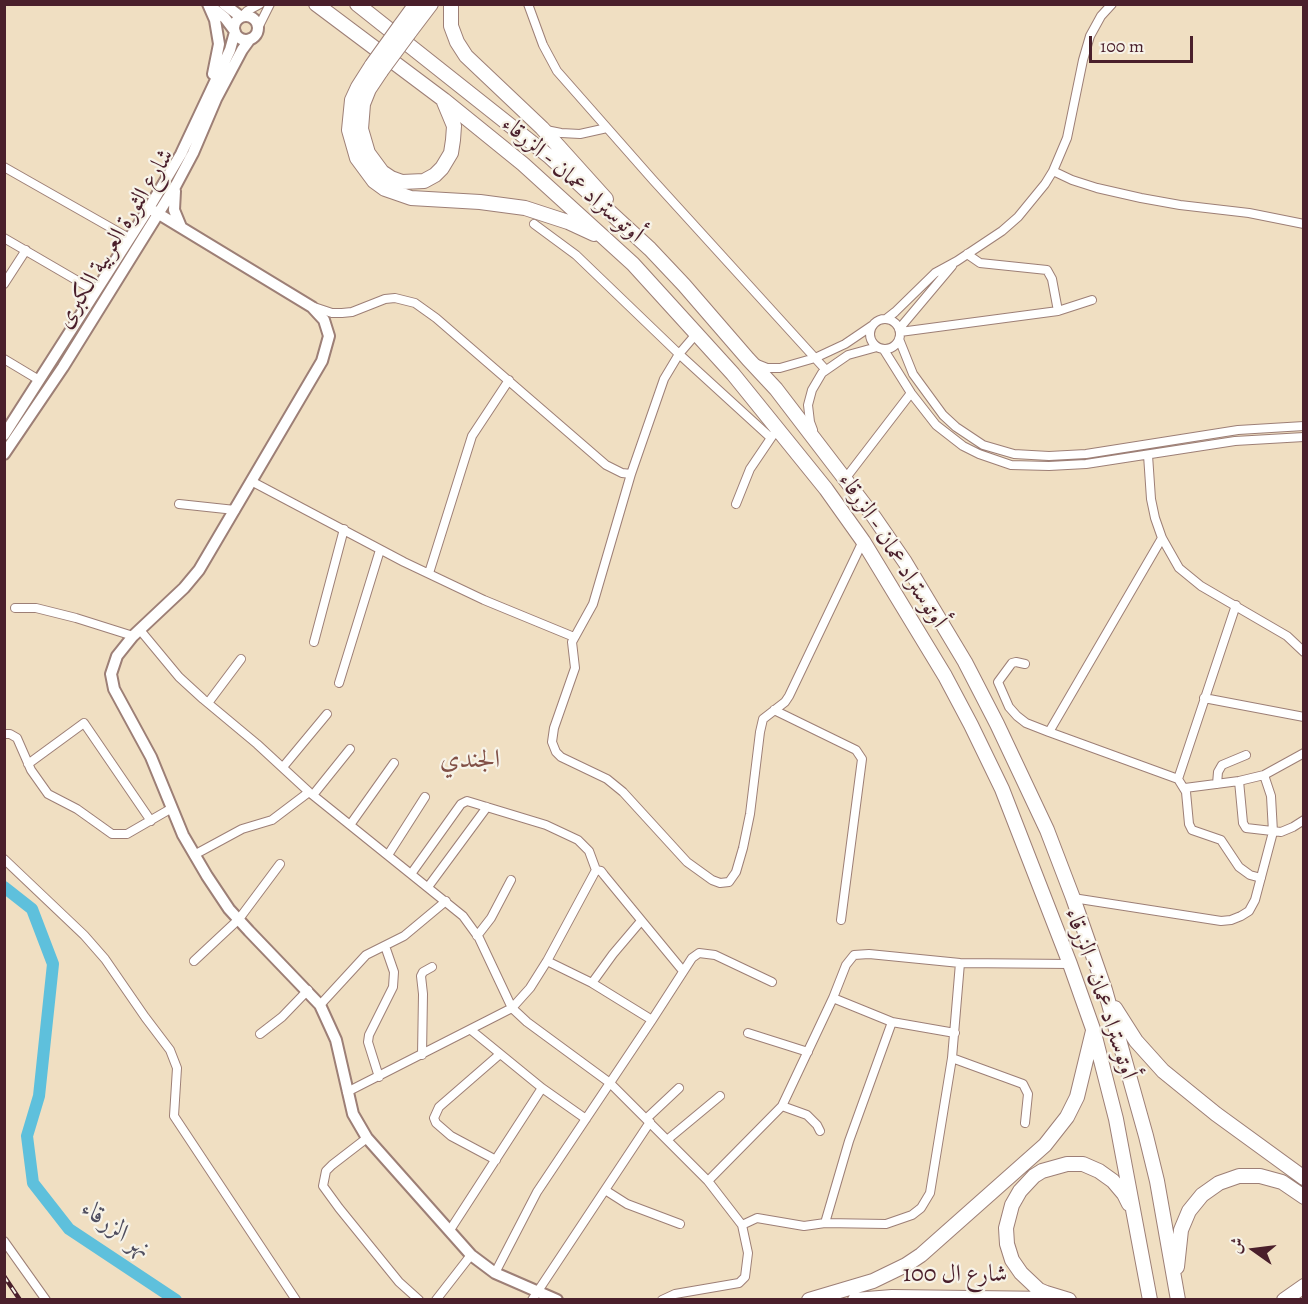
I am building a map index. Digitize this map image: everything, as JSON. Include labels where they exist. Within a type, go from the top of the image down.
[{"type":"highway","name":"أوتوستراد عمان - الزرقاء","points":[[316,4],[444,100],[523,164],[609,241],[697,333],[774,433],[826,489],[863,541],[945,676],[971,725],[1002,789],[1070,964],[1093,1029],[1122,1147],[1150,1299]]},
{"type":"highway","name":"أوتوستراد عمان - الزرقاء","points":[[357,4],[524,135],[624,225],[684,285],[747,360],[777,389],[874,517],[904,562],[965,662],[1022,775],[1073,898],[1105,990],[1152,1159],[1178,1299]]},
{"type":"highway","points":[[404,30],[416,4]]},
{"type":"highway","points":[[430,4],[404,30],[376,68],[358,87],[352,100],[349,130],[357,158],[374,181],[398,195],[411,198],[480,201],[525,208],[568,222],[609,241]]},
{"type":"highway","points":[[451,4],[451,26],[466,56],[542,128],[608,201],[624,225]]},
{"type":"highway","points":[[376,68],[363,104],[360,129],[368,153],[382,172],[391,178],[402,182],[424,181],[435,175],[447,160],[453,140],[454,126],[444,100]]},
{"type":"highway","points":[[1105,990],[1136,1041],[1163,1071],[1216,1114],[1304,1178]]},
{"type":"highway","points":[[809,1299],[873,1281],[914,1260],[936,1244],[1045,1145],[1067,1117],[1077,1097],[1093,1029]]},
{"type":"highway","points":[[1068,1299],[1046,1293],[1033,1285],[1021,1273],[1008,1252],[1006,1228],[1009,1213],[1020,1191],[1029,1181],[1042,1171],[1059,1166],[1076,1164],[1092,1167],[1106,1176],[1124,1194],[1138,1231]]},
{"type":"highway","points":[[1174,1281],[1184,1220],[1195,1202],[1210,1188],[1239,1176],[1260,1176],[1282,1182],[1304,1197]]},
{"type":"highway","points":[[1284,1299],[1304,1286]]},
{"type":"highway","name":"شارع ال 100","points":[[855,1299],[904,1297],[1055,1299]]},
{"type":"street","points":[[208,4],[225,18],[240,38],[250,39],[256,35],[270,4]]},
{"type":"street","points":[[207,94],[219,44],[208,4]]},
{"type":"street","points":[[224,4],[242,17],[249,16],[255,19],[258,28]]},
{"type":"street","points":[[235,31],[235,24],[247,11],[260,4]]},
{"type":"street","points":[[528,4],[552,63],[825,369]]},
{"type":"street","points":[[747,360],[774,369],[815,358],[845,344],[876,322],[886,319],[935,273],[1002,231],[1018,217],[1053,171],[1062,152],[1071,123],[1090,36],[1101,16],[1112,4]]},
{"type":"street","name":"شارع الثورة العربية الكبرى","points":[[4,454],[63,367],[143,238],[207,94],[230,50],[235,31]]},
{"type":"street","name":"شارع الثورة العربية الكبرى","points":[[4,435],[129,238],[176,186],[216,99],[250,39]]},
{"type":"street","points":[[542,128],[561,133],[580,134],[608,128]]},
{"type":"street","points":[[4,167],[129,238]]},
{"type":"street","points":[[1053,171],[1096,188],[1141,198],[1249,213],[1304,224]]},
{"type":"street","points":[[176,186],[173,204],[182,227]]},
{"type":"street","points":[[154,211],[312,307],[327,326],[329,336],[324,354],[206,559],[184,588],[136,633],[117,656],[111,674],[116,694],[151,757],[194,855],[220,895],[239,919],[320,1005],[336,1040],[353,1114],[367,1138],[471,1255],[495,1273],[535,1296],[557,1299]]},
{"type":"street","points":[[534,224],[586,265],[679,354],[774,433],[750,469],[736,504]]},
{"type":"street","points":[[143,238],[158,228],[170,225],[182,227]]},
{"type":"street","points":[[4,238],[95,291]]},
{"type":"street","points":[[4,284],[26,250]]},
{"type":"street","points":[[967,254],[980,263],[1047,270],[1052,279],[1058,311]]},
{"type":"street","points":[[821,448],[810,422],[808,405],[812,390],[825,369],[848,355],[893,347],[899,334],[939,280],[957,261]]},
{"type":"street","points":[[312,307],[332,313],[342,313],[352,312],[385,299],[406,299],[415,303],[509,380],[606,465],[631,474]]},
{"type":"street","points":[[899,334],[1058,311],[1092,300]]},
{"type":"street","points":[[886,319],[894,322],[913,374],[943,415],[968,436],[998,450],[1030,456],[1067,455],[1104,452],[1238,430],[1304,426]]},
{"type":"street","points":[[873,325],[871,340],[880,348],[936,424],[948,436],[979,454],[1011,465],[1086,464],[1235,441],[1304,436]]},
{"type":"street","points":[[697,333],[679,354],[664,380],[631,474],[593,604],[574,637],[572,647],[575,668],[552,736],[556,752],[561,757],[607,779],[634,804],[687,862],[712,880],[720,883],[732,880],[738,867],[750,814],[761,727],[765,716],[785,702],[789,696],[863,541]]},
{"type":"street","points":[[4,359],[39,380]]},
{"type":"street","points":[[429,573],[472,436],[509,380]]},
{"type":"street","points":[[845,479],[911,393]]},
{"type":"street","points":[[1188,438],[1190,447]]},
{"type":"street","points":[[1148,455],[1151,499],[1162,538],[1179,568],[1201,586],[1287,636],[1304,652]]},
{"type":"street","points":[[251,481],[380,550],[484,600],[574,637]]},
{"type":"street","points":[[179,504],[235,510]]},
{"type":"street","points":[[314,642],[344,529]]},
{"type":"street","points":[[1049,732],[1162,538]]},
{"type":"street","points":[[339,683],[380,550]]},
{"type":"street","points":[[1178,779],[1236,605]]},
{"type":"street","points":[[15,608],[29,607],[136,633],[179,677],[311,794],[463,916],[477,936],[512,1008],[527,1022],[610,1083],[708,1181],[742,1226],[748,1253],[745,1277],[739,1283],[675,1294],[662,1299]]},
{"type":"street","points":[[208,703],[241,658]]},
{"type":"street","points":[[1025,664],[1012,663],[999,679],[998,684],[1017,717],[1049,732],[1178,779],[1185,788],[1189,825],[1192,830],[1221,840],[1239,867],[1261,878]]},
{"type":"street","points":[[1204,698],[1304,717]]},
{"type":"street","points":[[774,710],[855,750],[862,759],[841,920]]},
{"type":"street","points":[[283,767],[327,714]]},
{"type":"street","points":[[28,764],[84,723],[151,821]]},
{"type":"street","points":[[4,734],[17,738],[28,764],[48,794],[77,809],[112,834],[127,834],[172,808]]},
{"type":"street","points":[[194,855],[242,829],[272,820],[311,794],[350,749]]},
{"type":"street","points":[[1185,788],[1239,781],[1264,775],[1304,753]]},
{"type":"street","points":[[1217,784],[1218,772],[1222,765],[1246,755]]},
{"type":"street","points":[[350,825],[394,763]]},
{"type":"street","points":[[1073,898],[1221,921],[1231,920],[1249,911],[1255,900],[1273,831],[1271,796],[1264,775]]},
{"type":"street","points":[[1239,781],[1244,826],[1287,831],[1304,820]]},
{"type":"street","points":[[388,855],[425,797]]},
{"type":"street","points":[[411,874],[461,804],[467,801],[546,825],[578,840],[589,851],[596,870],[604,874],[683,971]]},
{"type":"street","points":[[428,886],[487,807]]},
{"type":"street","points":[[4,859],[84,935],[105,959],[144,1017],[170,1050],[177,1068],[174,1116],[296,1299]]},
{"type":"street","points":[[194,961],[239,919],[280,864]]},
{"type":"street","points":[[348,1092],[512,1008],[530,988],[547,961],[596,870]]},
{"type":"street","points":[[477,936],[511,880]]},
{"type":"street","points":[[320,1005],[366,955],[414,928],[446,902]]},
{"type":"street","points":[[592,983],[641,921]]},
{"type":"street","points":[[379,1077],[368,1042],[369,1035],[393,987],[393,972],[385,946]]},
{"type":"street","points":[[495,1273],[537,1192],[692,958],[699,953],[706,952],[772,982]]},
{"type":"street","points":[[708,1181],[782,1106],[833,998],[846,965],[854,955],[879,955],[960,963],[1070,964]]},
{"type":"street","points":[[547,961],[592,983],[652,1020]]},
{"type":"street","points":[[742,1226],[757,1218],[804,1226],[825,1223],[886,1224],[912,1215],[921,1208],[930,1193],[952,1058],[960,963]]},
{"type":"street","points":[[422,1055],[421,976],[423,972],[432,967]]},
{"type":"street","points":[[260,1034],[282,1017],[308,990]]},
{"type":"street","points":[[833,998],[892,1022],[955,1033]]},
{"type":"street","points":[[825,1223],[849,1141],[892,1022]]},
{"type":"street","points":[[471,1030],[542,1088],[586,1119]]},
{"type":"street","points":[[748,1033],[808,1052]]},
{"type":"street","points":[[496,1160],[451,1136],[436,1123],[434,1118],[439,1107],[500,1054]]},
{"type":"street","points":[[952,1058],[1023,1084],[1028,1094],[1024,1123]]},
{"type":"street","points":[[450,1230],[542,1088]]},
{"type":"street","points":[[535,1296],[648,1120],[679,1088]]},
{"type":"street","points":[[667,1140],[720,1096]]},
{"type":"street","points":[[782,1106],[807,1115],[820,1131]]},
{"type":"street","points":[[367,1138],[326,1171],[323,1186],[399,1282],[419,1299]]},
{"type":"street","points":[[605,1190],[627,1204],[680,1224]]},
{"type":"street","points":[[4,1241],[46,1299]]},
{"type":"street","points":[[436,1299],[471,1255]]},
{"type":"waterway","name":"نهر الزرقاء","points":[[4,887],[32,909],[53,964],[39,1096],[27,1136],[33,1183],[69,1229],[176,1300]]},
{"type":"railway","points":[[4,1276],[20,1300]]},
{"type":"district","name":"الجندي","points":[[470,761]]}]
